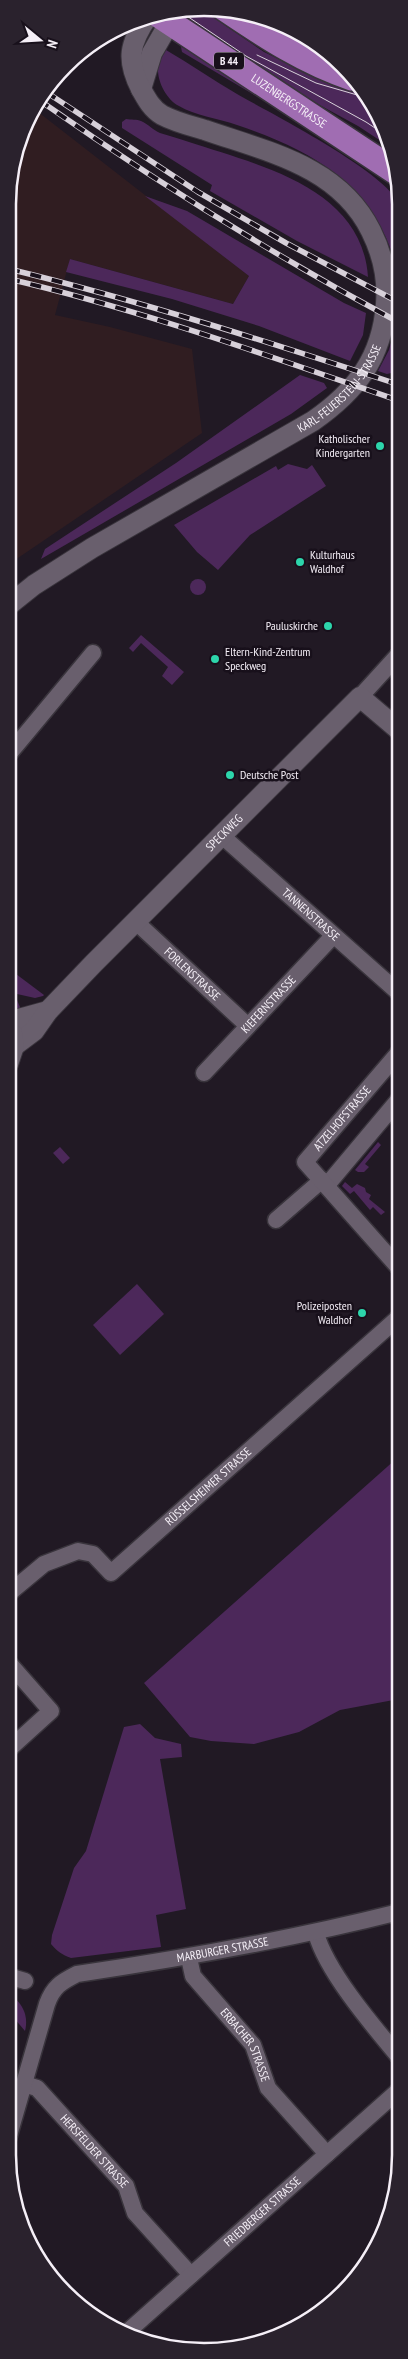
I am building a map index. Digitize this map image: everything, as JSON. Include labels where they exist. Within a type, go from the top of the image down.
[{"type":"main road","name":"LUZENBERGSTRASSE","points":[[167,20],[388,167]]},
{"type":"main road","points":[[241,20],[266,37],[314,63],[338,73]]},
{"type":"street","name":"KARL-FEUERSTEIN-STRASSE","points":[[16,599],[34,585],[92,548],[313,421],[339,403],[359,380],[372,358],[382,330],[386,297],[382,258],[367,223],[346,195],[323,176],[300,164],[165,116],[150,105],[141,89],[162,21]]},
{"type":"street","points":[[16,746],[93,653]]},
{"type":"street","name":"SPECKWEG","points":[[16,1050],[34,1031],[48,1011],[360,697],[392,662]]},
{"type":"street","points":[[360,697],[392,723]]},
{"type":"street","name":"TANNENSTRASSE","points":[[221,835],[392,987]]},
{"type":"street","name":"FORLENSTRASSE","points":[[136,922],[248,1026]]},
{"type":"street","name":"KIEFERNSTRASSE","points":[[204,1073],[333,936]]},
{"type":"street","name":"SPECKWEG","points":[[16,1020],[48,1011]]},
{"type":"street","name":"ATZELHOFSTRASSE","points":[[324,1183],[304,1162],[392,1060]]},
{"type":"street","points":[[276,1220],[324,1183],[392,1107]]},
{"type":"street","points":[[324,1183],[392,1260]]},
{"type":"street","name":"RÜSSELSHEIMER STRASSE","points":[[16,1587],[44,1564],[78,1551],[93,1554],[111,1573],[392,1323]]},
{"type":"street","points":[[16,1671],[52,1711],[16,1743]]},
{"type":"street","name":"MARBURGER STRASSE","points":[[24,2084],[51,1993],[60,1982],[77,1974],[188,1958],[316,1933],[392,1914]]},
{"type":"street","points":[[316,1933],[320,1946],[351,1996],[392,2048]]},
{"type":"street","name":"ERBACHER STRASSE","points":[[188,1958],[193,1976],[253,2044],[268,2088],[327,2154]]},
{"type":"street","points":[[16,1978],[25,1981]]},
{"type":"street","points":[[16,2112],[24,2084]]},
{"type":"street","name":"HERSFELDER STRASSE","points":[[24,2084],[38,2088],[126,2186],[135,2213],[191,2274]]},
{"type":"street","name":"FRIEDBERGER STRASSE","points":[[131,2328],[392,2096]]},
{"type":"shaded area","points":[[189,17],[212,17],[264,52],[309,74],[349,86],[367,110],[381,141],[358,126],[294,91],[184,25]]},
{"type":"shaded area","points":[[181,47],[191,50],[390,176],[390,180],[273,106],[182,52]]},
{"type":"shaded area","points":[[166,50],[237,94],[327,145],[375,177],[391,192],[391,250],[380,225],[366,204],[349,185],[309,156],[286,144],[237,125],[192,112],[174,103],[163,89],[158,72],[159,63]]},
{"type":"shaded area","points":[[40,113],[249,276],[233,304],[70,259],[55,315],[110,327],[192,349],[202,433],[16,559],[16,204],[18,179],[23,155]]},
{"type":"shaded area","points":[[126,119],[139,120],[160,133],[245,160],[302,184],[327,201],[347,221],[361,246],[368,277],[297,241],[210,191],[212,185],[122,128],[122,122]]},
{"type":"shaded area","points":[[145,196],[187,211],[344,303],[366,313],[363,335],[350,361],[259,326],[172,299],[66,272],[70,259],[233,304],[249,276]]},
{"type":"shaded area","points":[[392,339],[392,373],[387,374],[378,371],[389,350]]},
{"type":"shaded area","points":[[300,375],[324,383],[327,388],[291,414],[41,559],[45,549],[176,463]]},
{"type":"shaded area","points":[[288,464],[307,469],[312,465],[326,486],[250,535],[218,570],[197,552],[174,525],[276,466],[278,470]]},
{"type":"shaded area","points":[[195,579],[201,579],[206,584],[204,593],[195,595],[190,590],[190,584]]},
{"type":"shaded area","points":[[141,635],[184,672],[172,685],[162,676],[168,667],[141,643],[133,652],[129,648]]},
{"type":"shaded area","points":[[16,974],[44,995],[35,998],[16,994]]},
{"type":"shaded area","points":[[16,1000],[17,1000],[23,1014],[16,1014]]},
{"type":"shaded area","points":[[378,1142],[381,1145],[365,1164],[369,1167],[364,1172],[355,1170]]},
{"type":"shaded area","points":[[60,1147],[70,1158],[63,1164],[53,1153]]},
{"type":"shaded area","points":[[345,1182],[352,1188],[357,1184],[365,1188],[366,1192],[371,1195],[369,1199],[385,1212],[381,1215],[373,1207],[370,1210],[354,1191],[350,1194],[342,1186]]},
{"type":"shaded area","points":[[137,1284],[164,1314],[120,1355],[93,1325]]},
{"type":"shaded area","points":[[392,1463],[392,1700],[340,1710],[299,1732],[254,1744],[211,1741],[190,1737],[144,1683]]},
{"type":"shaded area","points":[[140,1724],[155,1738],[181,1744],[182,1757],[160,1759],[186,1909],[156,1915],[161,1947],[71,1958],[65,1956],[51,1944],[52,1935],[74,1868],[86,1851],[124,1727]]},
{"type":"shaded area","points":[[16,1999],[25,2014],[25,2031],[16,2020]]},
{"type":"tram line","points":[[189,17],[246,56],[375,128]]},
{"type":"tram line","points":[[257,55],[316,83],[356,95]]},
{"type":"railway","points":[[51,95],[198,192],[286,243],[392,299]]},
{"type":"railway","points":[[45,104],[216,217],[353,298],[392,319]]},
{"type":"railway","points":[[16,271],[157,309],[392,382]]},
{"type":"railway","points":[[16,281],[59,291],[157,320],[255,351],[392,398]]},
{"type":"place","name":"Katholischer Kindergarten","points":[[380,446]]},
{"type":"place","name":"Kulturhaus Waldhof","points":[[300,562]]},
{"type":"place","name":"Pauluskirche","points":[[328,626]]},
{"type":"place","name":"Eltern-Kind-Zentrum Speckweg","points":[[215,659]]},
{"type":"place","name":"Deutsche Post","points":[[230,775]]},
{"type":"place","name":"Polizeiposten Waldhof","points":[[362,1313]]}]
